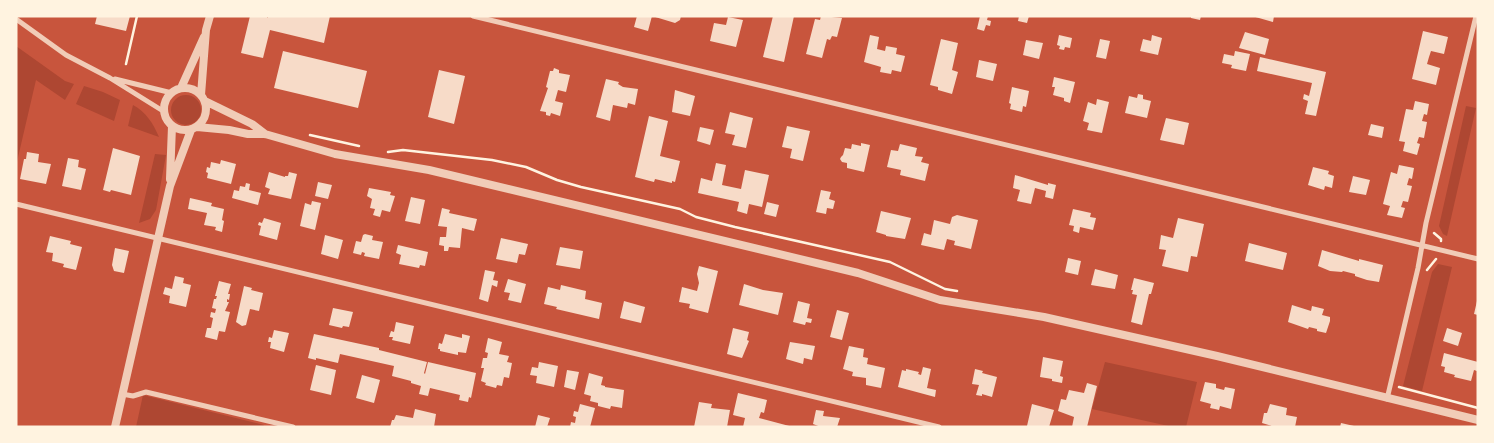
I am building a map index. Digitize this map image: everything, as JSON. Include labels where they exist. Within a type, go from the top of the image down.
[{"type":"street","points":[[210,16],[206,30],[181,88],[172,93],[165,102],[163,111],[167,121],[172,126],[184,130],[194,128],[265,134],[336,154],[447,174],[858,273],[940,300],[1044,317],[1217,356],[1478,420]]},
{"type":"street","points":[[474,16],[1478,259]]},
{"type":"street","points":[[1387,399],[1476,16]]},
{"type":"street","points":[[16,19],[66,54],[110,78],[163,111]]},
{"type":"street","points":[[115,427],[170,186],[194,128],[202,122],[205,116],[206,109],[203,98],[206,30]]},
{"type":"street","points":[[110,78],[172,93]]},
{"type":"street","points":[[181,88],[196,91],[203,98],[252,124],[265,134]]},
{"type":"street","points":[[170,186],[172,126]]},
{"type":"street","points":[[16,204],[940,427]]},
{"type":"street","points":[[122,394],[133,396],[146,392],[293,427]]},
{"type":"path","points":[[126,64],[137,16]]},
{"type":"path","points":[[304,133],[362,147]]},
{"type":"path","points":[[382,152],[403,150],[437,152],[526,167],[558,180],[680,209],[696,217],[890,262],[945,289],[964,292]]},
{"type":"path","points":[[1399,382],[1399,387],[1404,389],[1478,408]]},
{"type":"shaded area","points":[[16,46],[65,81],[74,84],[65,100],[36,80],[16,166]]},
{"type":"shaded area","points":[[84,86],[120,100],[114,121],[76,104]]},
{"type":"shaded area","points":[[186,95],[196,100],[201,110],[196,120],[186,125],[176,120],[171,110],[176,100]]},
{"type":"shaded area","points":[[133,105],[149,118],[159,137],[128,126]]},
{"type":"shaded area","points":[[1466,106],[1476,108],[1447,236],[1443,234],[1439,226]]},
{"type":"shaded area","points":[[155,154],[166,155],[156,210],[150,219],[139,223]]},
{"type":"shaded area","points":[[1438,264],[1452,267],[1422,391],[1403,386],[1432,272]]},
{"type":"shaded area","points":[[1105,362],[1197,382],[1186,427],[1173,427],[1092,409]]},
{"type":"shaded area","points":[[143,395],[264,425],[263,427],[136,427]]},
{"type":"building","points":[[97,16],[130,16],[126,31],[95,24]]},
{"type":"building","points":[[250,16],[266,16],[268,18],[268,16],[330,16],[324,43],[270,30],[263,58],[241,53]]},
{"type":"building","points":[[637,16],[652,16],[648,31],[634,27]]},
{"type":"building","points":[[652,16],[681,16],[680,20],[675,23]]},
{"type":"building","points":[[773,16],[794,16],[784,62],[763,57]]},
{"type":"building","points":[[821,16],[842,18],[837,37],[832,36],[830,40],[827,39],[822,58],[806,54],[815,19],[820,20]]},
{"type":"building","points":[[980,16],[988,16],[987,20],[991,21],[990,26],[986,25],[984,31],[977,29]]},
{"type":"building","points":[[1019,16],[1029,16],[1027,23],[1018,21]]},
{"type":"building","points":[[1191,16],[1201,16],[1200,20],[1191,18]]},
{"type":"building","points":[[1252,16],[1274,16],[1273,22]]},
{"type":"building","points":[[728,17],[743,20],[736,47],[710,41],[714,23],[726,25]]},
{"type":"building","points":[[1423,31],[1448,37],[1444,54],[1431,51],[1427,64],[1440,68],[1436,85],[1412,79]]},
{"type":"building","points":[[1245,32],[1269,39],[1265,55],[1239,48]]},
{"type":"building","points":[[870,35],[879,37],[877,49],[885,51],[886,46],[897,48],[896,54],[905,56],[901,72],[892,70],[891,74],[880,72],[881,67],[864,62]]},
{"type":"building","points":[[1059,35],[1072,38],[1070,48],[1059,49],[1060,46],[1057,45]]},
{"type":"building","points":[[1152,35],[1162,38],[1158,55],[1140,51],[1143,39],[1151,41]]},
{"type":"building","points":[[941,39],[958,43],[952,70],[958,72],[952,94],[938,90],[938,87],[930,85]]},
{"type":"building","points":[[1100,39],[1110,41],[1106,59],[1096,57]]},
{"type":"building","points":[[1026,40],[1043,43],[1039,59],[1023,55]]},
{"type":"building","points":[[283,51],[367,71],[358,108],[274,88]]},
{"type":"building","points":[[1235,51],[1250,54],[1246,71],[1231,68],[1232,65],[1222,63],[1224,54],[1234,56]]},
{"type":"building","points":[[1260,57],[1326,72],[1316,116],[1305,114],[1308,101],[1303,99],[1304,94],[1309,96],[1312,83],[1257,71]]},
{"type":"building","points":[[979,60],[997,64],[993,81],[976,77]]},
{"type":"building","points":[[554,68],[559,70],[559,73],[570,75],[566,92],[558,90],[555,101],[563,103],[560,116],[551,113],[550,116],[546,115],[546,112],[540,111],[548,88],[546,87],[550,71],[553,71]]},
{"type":"building","points":[[439,70],[465,76],[454,124],[428,117]]},
{"type":"building","points":[[1054,77],[1075,82],[1070,103],[1064,101],[1064,98],[1053,95],[1055,87],[1052,87]]},
{"type":"building","points":[[606,79],[619,82],[618,84],[623,87],[638,89],[635,105],[628,103],[627,108],[613,105],[610,121],[596,117]]},
{"type":"building","points":[[1012,87],[1029,91],[1026,107],[1023,106],[1022,112],[1010,109],[1011,104],[1009,103]]},
{"type":"building","points":[[675,90],[695,96],[690,116],[672,112]]},
{"type":"building","points":[[1138,94],[1143,95],[1143,99],[1151,101],[1147,118],[1125,113],[1129,96],[1137,98]]},
{"type":"building","points":[[1097,99],[1109,102],[1102,133],[1087,130],[1089,123],[1083,121],[1088,102],[1096,105]]},
{"type":"building","points":[[1415,101],[1429,104],[1427,115],[1424,114],[1422,121],[1427,122],[1424,138],[1419,137],[1417,143],[1420,144],[1417,155],[1403,151],[1405,142],[1399,141],[1406,109],[1413,110]]},
{"type":"building","points":[[730,112],[753,118],[746,148],[732,145],[735,135],[725,133]]},
{"type":"building","points":[[649,116],[668,121],[660,156],[680,161],[675,182],[655,179],[654,182],[635,177]]},
{"type":"building","points":[[1166,118],[1189,123],[1184,145],[1160,140]]},
{"type":"building","points":[[1371,124],[1384,127],[1382,138],[1368,135]]},
{"type":"building","points":[[787,126],[810,131],[803,161],[790,158],[792,149],[782,147]]},
{"type":"building","points":[[700,127],[714,130],[710,145],[697,141]]},
{"type":"building","points":[[861,143],[870,145],[864,172],[847,168],[847,163],[842,162],[840,159],[845,148],[851,149],[852,144],[861,146]]},
{"type":"building","points":[[900,144],[917,148],[915,156],[923,157],[921,162],[929,164],[925,181],[900,175],[901,170],[887,167],[891,150],[898,151]]},
{"type":"building","points":[[113,148],[140,156],[131,195],[103,190]]},
{"type":"building","points":[[27,152],[39,154],[38,162],[51,164],[46,184],[20,179]]},
{"type":"building","points":[[68,158],[79,160],[78,167],[86,169],[81,190],[62,186]]},
{"type":"building","points":[[221,160],[236,164],[231,184],[207,178],[207,167],[210,168],[211,162],[220,164]]},
{"type":"building","points":[[716,163],[726,165],[722,185],[741,189],[745,170],[769,175],[762,207],[749,204],[747,214],[737,211],[739,202],[698,193],[701,178],[712,181]]},
{"type":"building","points":[[1399,165],[1414,168],[1412,179],[1409,178],[1407,185],[1412,186],[1408,202],[1403,201],[1401,207],[1405,208],[1402,218],[1387,215],[1390,206],[1383,204],[1391,172],[1397,174]]},
{"type":"building","points":[[1313,167],[1329,171],[1328,174],[1334,176],[1332,188],[1325,186],[1324,190],[1308,185]]},
{"type":"building","points":[[269,172],[285,177],[288,176],[289,172],[297,174],[291,199],[268,194],[270,189],[265,187]]},
{"type":"building","points":[[1015,175],[1048,185],[1048,183],[1056,185],[1053,199],[1045,197],[1046,191],[1035,188],[1031,204],[1017,201],[1020,190],[1013,188]]},
{"type":"building","points":[[1353,176],[1370,180],[1366,195],[1349,192]]},
{"type":"building","points":[[318,182],[332,185],[328,199],[315,196]]},
{"type":"building","points":[[246,183],[250,184],[249,190],[261,193],[258,205],[232,198],[234,190],[239,191],[240,186],[245,187]]},
{"type":"building","points":[[369,188],[391,192],[390,195],[395,196],[390,212],[382,210],[380,217],[373,215],[375,209],[370,208],[372,199],[367,196]]},
{"type":"building","points":[[821,190],[831,192],[829,199],[835,201],[833,209],[827,208],[826,214],[816,212]]},
{"type":"building","points":[[411,197],[425,200],[420,224],[405,221]]},
{"type":"building","points":[[190,198],[212,203],[211,206],[224,209],[222,232],[215,230],[216,227],[204,225],[207,213],[188,209]]},
{"type":"building","points":[[312,201],[321,203],[315,230],[300,226],[305,203],[311,205]]},
{"type":"building","points":[[767,202],[779,205],[776,217],[764,214]]},
{"type":"building","points":[[442,208],[450,210],[449,213],[477,219],[474,231],[462,228],[460,248],[449,247],[448,251],[444,251],[444,246],[439,245],[440,237],[446,237],[447,227],[438,226]]},
{"type":"building","points":[[1073,209],[1091,213],[1090,217],[1096,218],[1093,230],[1080,227],[1079,233],[1073,231],[1074,226],[1069,225]]},
{"type":"building","points":[[881,211],[911,218],[905,239],[886,236],[876,232]]},
{"type":"building","points":[[957,215],[978,220],[971,249],[954,245],[955,241],[947,239],[944,250],[921,245],[924,233],[931,235],[934,220],[950,224],[952,217]]},
{"type":"building","points":[[264,218],[281,223],[277,240],[259,235],[261,226],[258,225],[259,222],[262,223]]},
{"type":"building","points":[[1178,218],[1204,224],[1197,257],[1191,256],[1188,272],[1162,266],[1166,250],[1159,249],[1161,235],[1173,238]]},
{"type":"building","points":[[365,234],[373,236],[372,240],[383,242],[379,259],[364,256],[365,253],[362,252],[361,255],[353,253],[356,241],[361,242]]},
{"type":"building","points":[[325,235],[343,240],[338,259],[321,254]]},
{"type":"building","points":[[50,236],[71,241],[70,244],[82,247],[76,270],[63,267],[64,264],[52,261],[53,253],[46,252]]},
{"type":"building","points":[[501,238],[528,244],[525,255],[519,254],[517,263],[496,259]]},
{"type":"building","points":[[1249,243],[1287,253],[1283,270],[1245,261]]},
{"type":"building","points":[[398,245],[428,252],[425,266],[420,265],[419,268],[399,264],[401,255],[396,253]]},
{"type":"building","points":[[560,247],[583,251],[580,269],[556,265]]},
{"type":"building","points":[[115,248],[129,251],[124,273],[114,271],[112,265]]},
{"type":"building","points":[[1322,250],[1359,261],[1359,259],[1383,265],[1379,282],[1367,280],[1343,271],[1330,271],[1318,266]]},
{"type":"building","points":[[1068,258],[1081,261],[1078,275],[1065,272]]},
{"type":"building","points":[[699,266],[718,271],[708,313],[689,308],[690,304],[679,302],[682,287],[697,291]]},
{"type":"building","points":[[1095,269],[1118,275],[1115,289],[1091,285]]},
{"type":"building","points":[[485,270],[495,272],[493,280],[498,281],[497,287],[492,285],[488,302],[479,299]]},
{"type":"building","points":[[175,276],[184,278],[183,283],[191,285],[186,307],[169,303],[170,296],[163,294],[165,287],[172,289]]},
{"type":"building","points":[[1134,278],[1154,283],[1151,294],[1149,294],[1142,325],[1131,322],[1137,295],[1132,294],[1133,290],[1131,290]]},
{"type":"building","points":[[508,279],[526,284],[521,303],[508,300],[510,293],[504,292]]},
{"type":"building","points":[[219,281],[231,284],[228,294],[230,294],[229,300],[227,299],[227,302],[229,302],[225,311],[230,312],[225,332],[219,331],[217,340],[205,337],[207,328],[211,328],[213,318],[210,317],[211,312],[215,313],[216,309],[212,308],[214,299],[217,296],[215,296]]},
{"type":"building","points":[[744,284],[763,290],[783,293],[778,315],[739,305]]},
{"type":"building","points":[[561,285],[586,291],[585,299],[602,303],[599,319],[556,309],[557,307],[544,304],[548,287],[560,290]]},
{"type":"building","points":[[244,286],[263,293],[259,311],[250,309],[246,325],[242,326],[236,322]]},
{"type":"building","points":[[624,301],[645,307],[641,323],[620,318]]},
{"type":"building","points":[[798,301],[810,304],[807,318],[812,319],[811,323],[806,322],[805,325],[793,322]]},
{"type":"building","points":[[1478,301],[1478,315],[1474,314]]},
{"type":"building","points":[[1292,305],[1311,311],[1312,306],[1324,309],[1322,315],[1330,317],[1326,333],[1288,322]]},
{"type":"building","points":[[333,308],[353,312],[349,327],[343,326],[342,328],[329,325]]},
{"type":"building","points":[[837,310],[849,313],[842,340],[830,337]]},
{"type":"building","points":[[396,322],[414,326],[410,344],[392,340],[393,337],[389,337],[391,331],[394,332]]},
{"type":"building","points":[[733,328],[749,332],[747,340],[749,341],[742,358],[727,354]]},
{"type":"building","points":[[1447,328],[1462,333],[1458,346],[1443,341]]},
{"type":"building","points":[[274,330],[289,333],[284,352],[270,348],[271,342],[268,342],[269,337],[272,338]]},
{"type":"building","points":[[314,334],[379,348],[379,350],[427,362],[425,374],[428,362],[476,373],[471,398],[469,397],[468,402],[459,400],[460,395],[430,388],[428,396],[419,394],[421,386],[392,376],[394,366],[340,354],[338,363],[308,358]]},
{"type":"building","points":[[445,334],[462,338],[462,334],[470,336],[466,353],[458,352],[458,355],[440,351],[438,349],[439,343],[442,344]]},
{"type":"building","points":[[488,338],[502,342],[499,354],[509,356],[507,362],[512,363],[509,378],[504,377],[502,386],[497,385],[496,388],[485,385],[486,383],[481,381],[484,368],[481,368],[483,358],[487,358],[488,353],[485,352]]},
{"type":"building","points":[[790,342],[815,346],[812,360],[804,358],[803,364],[786,359]]},
{"type":"building","points":[[849,346],[864,349],[863,357],[868,358],[867,364],[885,368],[881,388],[866,385],[866,378],[852,376],[853,372],[843,369]]},
{"type":"building","points":[[1444,353],[1478,362],[1477,371],[1474,370],[1471,381],[1454,377],[1455,375],[1444,372],[1445,367],[1441,366]]},
{"type":"building","points":[[1043,357],[1063,361],[1060,376],[1063,377],[1062,383],[1040,377]]},
{"type":"building","points":[[539,362],[558,366],[554,387],[536,383],[537,376],[530,375],[532,367],[538,368]]},
{"type":"building","points":[[316,365],[336,370],[331,395],[310,390]]},
{"type":"building","points":[[923,367],[931,369],[927,388],[936,390],[935,397],[898,387],[902,370],[919,372],[918,374],[921,375]]},
{"type":"building","points":[[975,369],[997,377],[992,397],[982,394],[982,396],[976,395],[979,385],[972,384]]},
{"type":"building","points":[[567,370],[579,372],[575,390],[564,387]]},
{"type":"building","points":[[589,373],[603,377],[601,385],[605,387],[624,390],[622,408],[611,406],[610,409],[598,406],[598,403],[590,401],[591,396],[584,394]]},
{"type":"building","points":[[362,375],[380,380],[374,403],[356,398]]},
{"type":"building","points":[[1205,382],[1216,384],[1216,388],[1224,390],[1225,387],[1235,389],[1231,409],[1220,406],[1219,410],[1210,408],[1211,404],[1200,401]]},
{"type":"building","points":[[1087,383],[1097,386],[1087,427],[1072,427],[1074,417],[1058,411],[1061,399],[1066,400],[1069,390],[1084,393]]},
{"type":"building","points":[[738,393],[767,400],[764,413],[761,412],[759,418],[793,427],[743,427],[745,418],[733,415]]},
{"type":"building","points":[[699,402],[712,404],[711,408],[730,410],[727,427],[694,427]]},
{"type":"building","points":[[580,404],[595,408],[590,427],[570,427],[571,422],[575,423],[574,411],[578,412]]},
{"type":"building","points":[[1032,404],[1054,410],[1049,427],[1027,426]]},
{"type":"building","points":[[1270,404],[1287,408],[1286,415],[1297,417],[1295,427],[1275,427],[1262,423],[1264,413],[1267,413]]},
{"type":"building","points":[[415,409],[436,414],[434,427],[390,427],[396,415],[413,418]]},
{"type":"building","points":[[816,410],[824,411],[823,416],[840,418],[837,427],[821,427],[813,424]]},
{"type":"building","points":[[538,415],[550,418],[547,427],[535,427]]},
{"type":"building","points":[[1341,423],[1354,426],[1354,427],[1340,427]]}]
